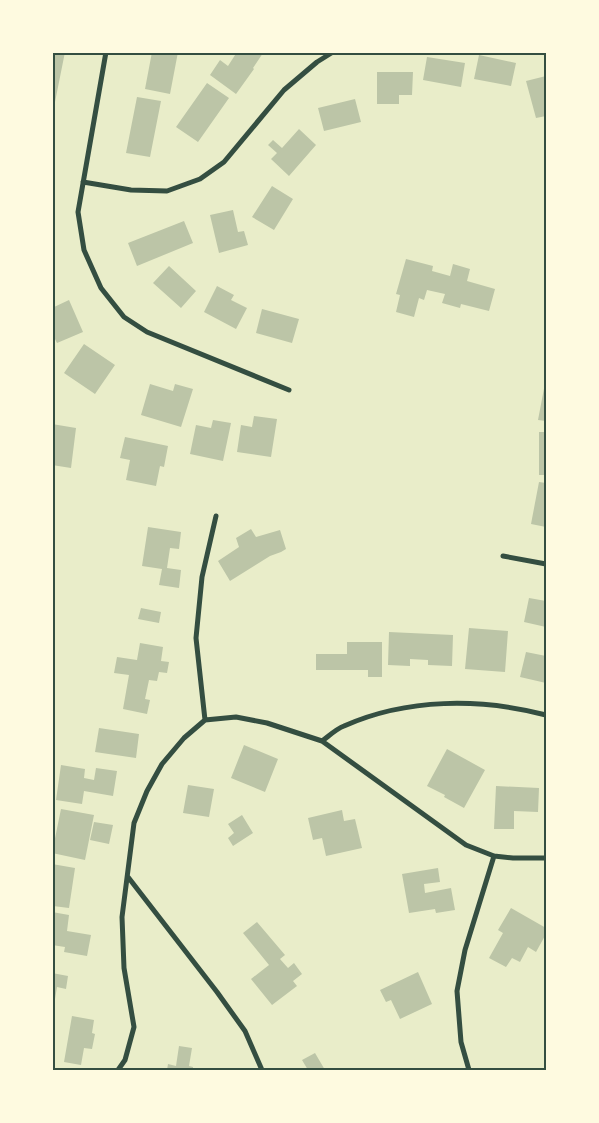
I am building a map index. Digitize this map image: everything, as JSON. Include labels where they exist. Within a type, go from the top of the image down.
[{"type":"street","points":[[106,52],[78,212],[84,250],[100,288],[124,317],[147,332],[289,390]]},
{"type":"street","points":[[83,182],[131,190],[167,191],[200,179],[224,162],[284,90],[333,52]]},
{"type":"street","points":[[205,720],[196,638],[202,577],[216,516]]},
{"type":"street","points":[[504,556],[546,564]]},
{"type":"street","points":[[322,741],[342,726],[383,712],[432,704],[481,703],[546,715]]},
{"type":"street","points":[[118,1070],[125,1060],[134,1027],[124,960],[122,917],[134,823],[147,791],[162,764],[184,738],[205,720],[236,717],[267,724],[322,741],[466,845],[494,856],[546,858]]},
{"type":"street","points":[[469,1070],[462,1042],[457,991],[465,950],[494,856]]},
{"type":"street","points":[[128,877],[245,1031],[262,1070]]},
{"type":"building","points":[[52,52],[65,52],[54,107],[52,106]]},
{"type":"building","points":[[152,52],[178,52],[170,94],[145,89]]},
{"type":"building","points":[[237,52],[263,53],[236,94],[210,75],[220,60],[228,66]]},
{"type":"building","points":[[479,55],[516,63],[511,86],[474,79]]},
{"type":"building","points":[[427,57],[465,63],[461,87],[423,80]]},
{"type":"building","points":[[377,72],[413,72],[412,95],[399,95],[399,104],[377,104]]},
{"type":"building","points":[[546,76],[546,116],[536,118],[526,81]]},
{"type":"building","points":[[207,83],[229,98],[198,142],[176,127]]},
{"type":"building","points":[[137,97],[161,101],[150,157],[126,153]]},
{"type":"building","points":[[355,99],[361,122],[324,131],[318,108]]},
{"type":"building","points":[[299,129],[316,145],[289,176],[271,159],[277,153],[268,145],[273,140],[282,148]]},
{"type":"building","points":[[272,186],[293,199],[274,230],[252,217]]},
{"type":"building","points":[[233,210],[238,232],[244,231],[248,245],[219,253],[210,215]]},
{"type":"building","points":[[184,221],[193,243],[137,266],[128,243]]},
{"type":"building","points":[[406,259],[433,266],[432,271],[450,276],[453,264],[470,269],[467,281],[495,289],[489,311],[461,304],[460,308],[442,303],[445,294],[427,290],[424,300],[419,298],[414,317],[396,312],[400,295],[396,294]]},
{"type":"building","points":[[169,266],[196,291],[181,308],[153,283]]},
{"type":"building","points":[[217,286],[234,295],[231,300],[247,308],[236,329],[204,312]]},
{"type":"building","points":[[69,300],[83,332],[57,343],[52,333],[52,308]]},
{"type":"building","points":[[262,309],[299,319],[292,343],[256,333]]},
{"type":"building","points":[[84,344],[115,365],[95,394],[64,373]]},
{"type":"building","points":[[546,378],[546,421],[538,420]]},
{"type":"building","points":[[150,384],[173,391],[175,384],[193,389],[181,427],[141,415]]},
{"type":"building","points":[[254,416],[277,419],[271,457],[237,452],[241,425],[252,427]]},
{"type":"building","points":[[213,420],[231,423],[223,461],[190,454],[196,425],[211,428]]},
{"type":"building","points":[[52,424],[76,428],[71,468],[52,465]]},
{"type":"building","points":[[539,432],[546,432],[546,475],[539,475]]},
{"type":"building","points":[[125,437],[168,446],[164,467],[160,466],[156,486],[126,480],[130,460],[120,458]]},
{"type":"building","points":[[539,482],[546,483],[546,527],[531,524]]},
{"type":"building","points":[[148,527],[181,532],[179,549],[170,548],[167,568],[181,570],[179,588],[159,585],[162,569],[142,566]]},
{"type":"building","points":[[251,529],[256,537],[280,530],[286,549],[270,556],[230,581],[218,561],[239,547],[236,538]]},
{"type":"building","points":[[529,598],[546,601],[546,627],[524,622]]},
{"type":"building","points":[[141,608],[161,612],[159,623],[138,619]]},
{"type":"building","points":[[469,628],[508,631],[505,672],[465,669]]},
{"type":"building","points":[[389,632],[453,635],[452,666],[428,665],[428,660],[410,659],[410,666],[388,665]]},
{"type":"building","points":[[347,642],[382,642],[382,677],[368,677],[368,670],[316,670],[316,654],[347,654]]},
{"type":"building","points":[[140,643],[163,647],[161,661],[169,662],[167,673],[159,672],[157,681],[149,680],[145,699],[150,700],[147,714],[123,709],[129,675],[114,673],[117,657],[137,660]]},
{"type":"building","points":[[526,652],[546,656],[546,683],[520,677]]},
{"type":"building","points":[[99,728],[139,734],[136,758],[95,752]]},
{"type":"building","points":[[244,745],[278,759],[265,792],[231,778]]},
{"type":"building","points":[[447,749],[485,770],[464,808],[427,786]]},
{"type":"building","points":[[61,765],[85,769],[84,778],[94,780],[96,768],[117,771],[113,796],[84,791],[82,804],[56,800]]},
{"type":"building","points":[[188,785],[214,789],[209,817],[183,813]]},
{"type":"building","points":[[496,786],[539,788],[538,812],[514,811],[514,829],[494,829]]},
{"type":"building","points":[[61,809],[94,815],[85,860],[52,853]]},
{"type":"building","points":[[342,810],[344,821],[355,819],[362,848],[326,856],[322,838],[313,840],[308,818]]},
{"type":"building","points":[[242,815],[253,833],[233,846],[228,838],[234,833],[228,824]]},
{"type":"building","points":[[94,822],[113,825],[109,844],[90,840]]},
{"type":"building","points":[[52,864],[75,868],[69,908],[53,906]]},
{"type":"building","points":[[438,868],[440,882],[424,884],[425,893],[451,888],[455,910],[436,913],[435,909],[409,913],[402,874]]},
{"type":"building","points":[[511,908],[546,928],[546,934],[536,952],[528,947],[520,962],[512,958],[506,967],[489,958],[503,933],[498,930]]},
{"type":"building","points":[[52,912],[69,915],[67,931],[91,935],[87,956],[64,952],[65,947],[52,945]]},
{"type":"building","points":[[257,922],[285,955],[280,959],[288,968],[294,963],[302,974],[293,981],[297,986],[272,1005],[251,979],[269,965],[243,933]]},
{"type":"building","points":[[418,972],[432,1004],[400,1019],[391,1000],[386,1002],[380,990]]},
{"type":"building","points":[[52,973],[68,976],[66,989],[57,987],[55,999],[52,999]]},
{"type":"building","points":[[72,1016],[94,1020],[92,1033],[95,1034],[92,1049],[84,1048],[81,1065],[64,1062]]},
{"type":"building","points":[[179,1046],[192,1048],[189,1066],[193,1067],[193,1070],[167,1070],[168,1064],[176,1066]]},
{"type":"building","points":[[315,1053],[325,1070],[308,1070],[302,1060]]}]
